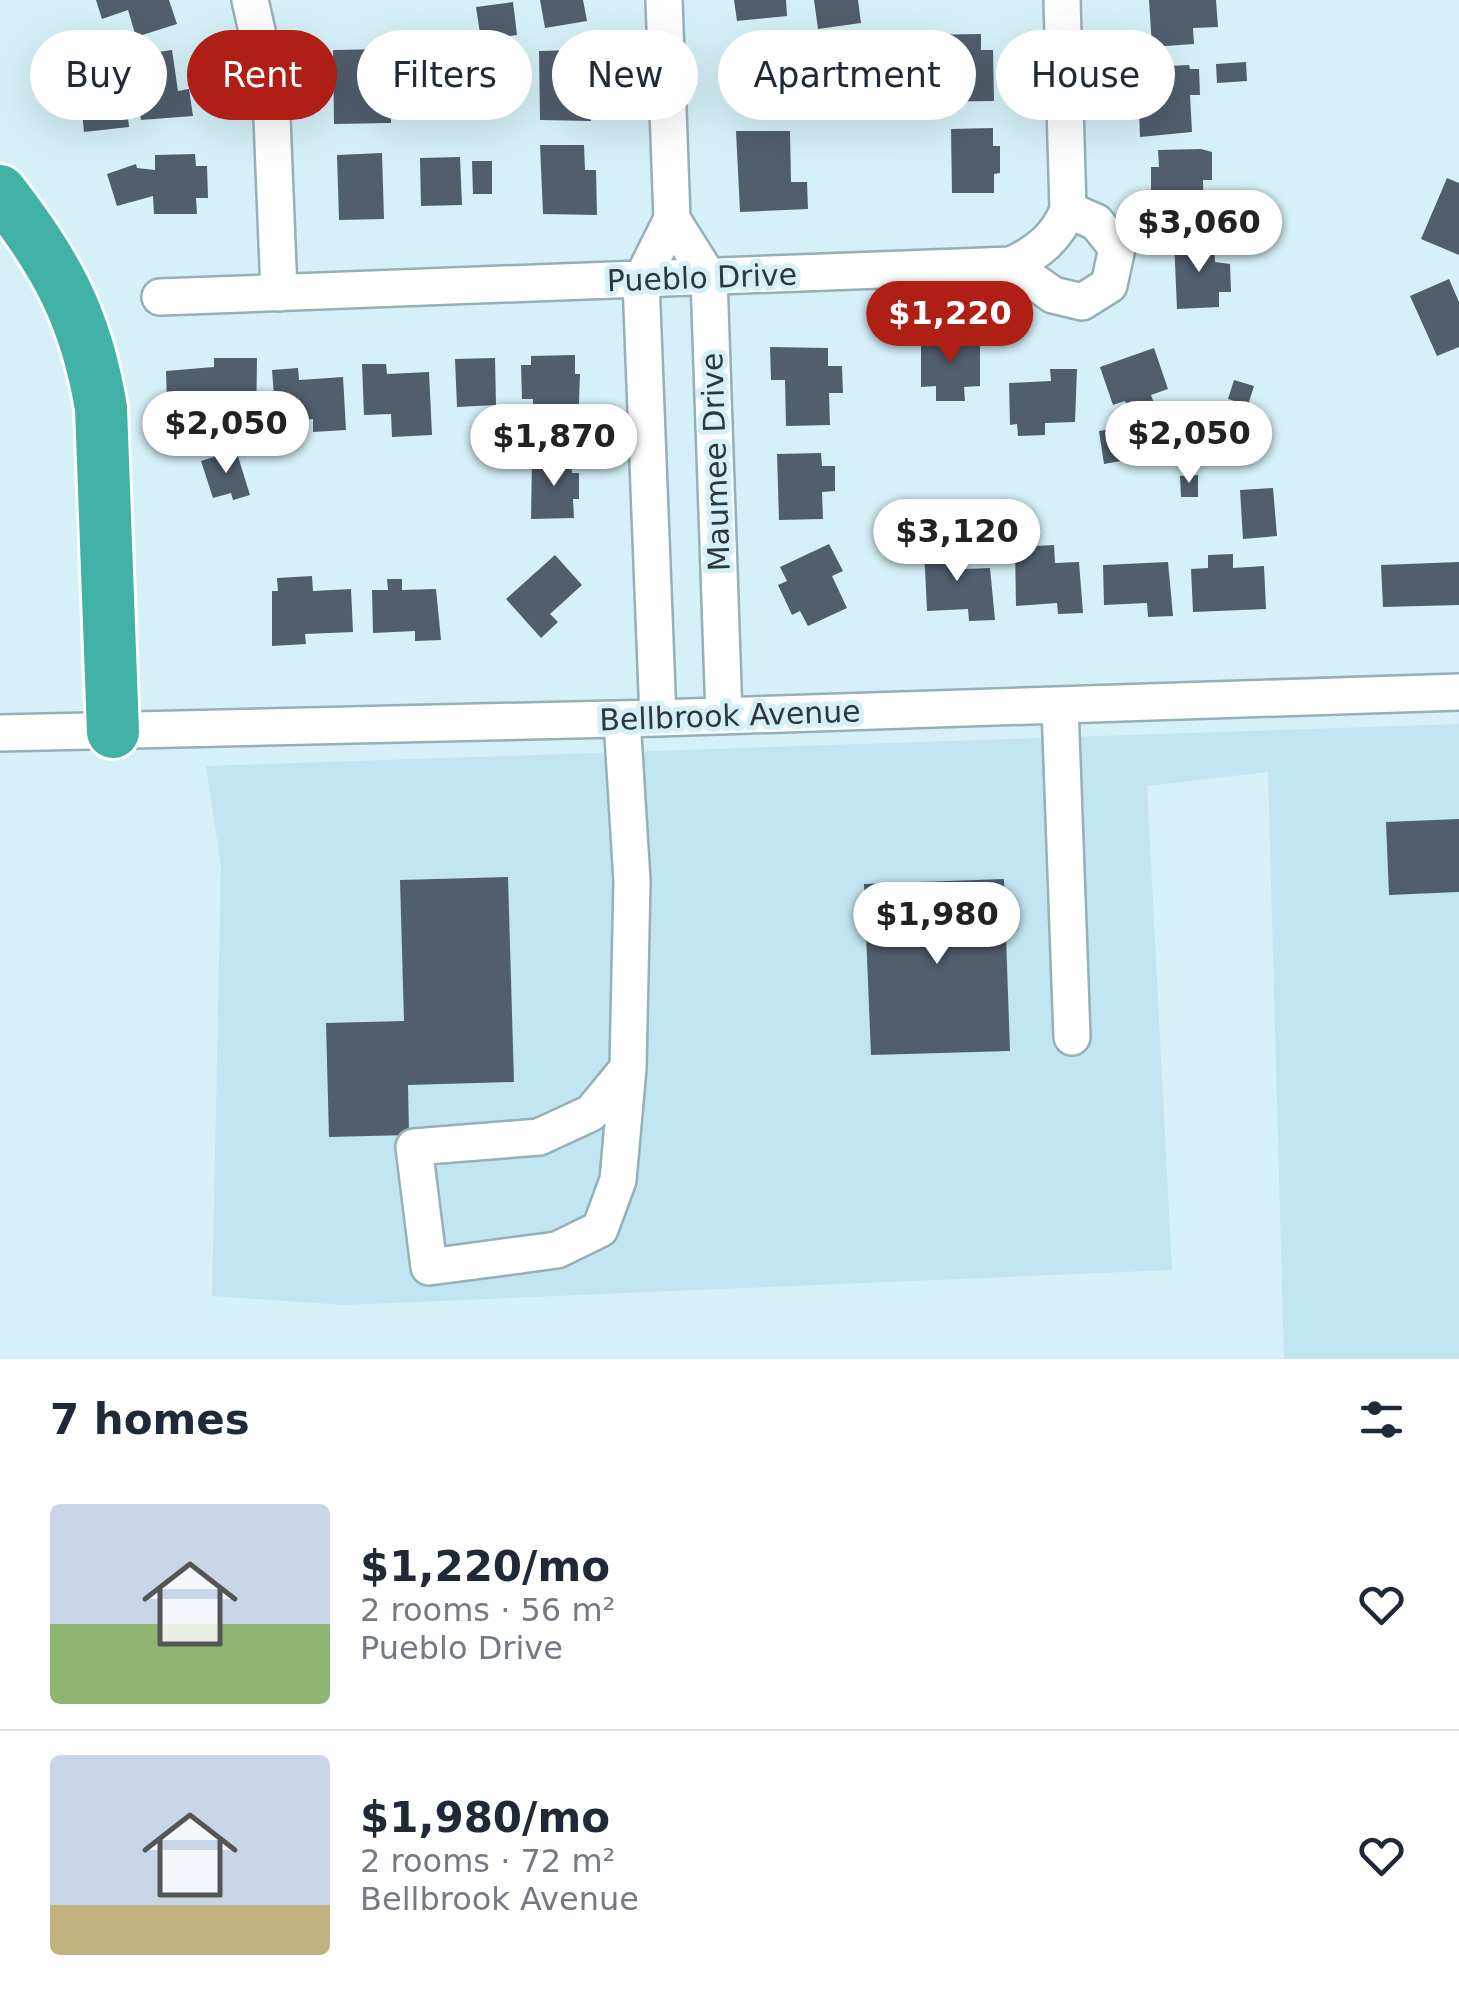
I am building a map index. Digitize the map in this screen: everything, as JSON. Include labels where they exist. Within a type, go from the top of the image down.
[{"type":"highway","points":[[0,191],[40,241],[64,281],[94,362],[101,408],[99,732]]},
{"type":"highway","points":[[0,236],[44,308],[64,366],[99,732]]},
{"type":"street","points":[[250,0],[271,93],[279,293]]},
{"type":"street","points":[[658,718],[641,281],[672,219],[664,0]]},
{"type":"street","points":[[1062,0],[1068,210],[1060,228],[1044,245],[1011,265],[1053,295],[1082,302],[1109,285],[1117,248],[1096,222],[1068,210]]},
{"type":"street","points":[[672,219],[709,278]]},
{"type":"street","name":"Pueblo Drive","points":[[160,297],[1011,265]]},
{"type":"street","name":"Maumee Drive","points":[[709,278],[724,716]]},
{"type":"street","name":"Bellbrook Avenue","points":[[0,733],[658,718],[1459,692]]},
{"type":"street","points":[[1060,706],[1072,1037]]},
{"type":"street","points":[[622,719],[632,881],[628,1068],[618,1180],[600,1229],[558,1250],[429,1267],[414,1147],[540,1137],[592,1113],[628,1068]]},
{"type":"shaded area","points":[[1459,724],[1459,1359],[1284,1359],[1268,772],[1147,786],[1172,1270],[344,1305],[212,1296],[221,867],[206,766]]},
{"type":"building","points":[[96,0],[169,0],[177,24],[158,30],[134,30],[128,10],[102,19]]},
{"type":"building","points":[[540,0],[583,0],[587,21],[545,28]]},
{"type":"building","points":[[734,0],[786,0],[787,16],[737,21]]},
{"type":"building","points":[[814,0],[858,0],[861,23],[818,29]]},
{"type":"building","points":[[1149,0],[1216,0],[1218,27],[1193,28],[1194,44],[1175,45],[1175,30],[1151,30]]},
{"type":"building","points":[[513,2],[516,30],[479,30],[476,7]]},
{"type":"building","points":[[976,34],[981,34],[981,50],[993,50],[994,101],[976,101]]},
{"type":"building","points":[[172,50],[178,91],[187,89],[187,116],[167,118],[167,51]]},
{"type":"building","points":[[337,50],[357,50],[357,120],[391,123],[334,124]]},
{"type":"building","points":[[539,51],[552,51],[552,120],[591,121],[540,120]]},
{"type":"building","points":[[1246,62],[1247,81],[1217,83],[1216,64]]},
{"type":"building","points":[[1175,66],[1199,69],[1200,95],[1190,95],[1192,132],[1140,137],[1139,120],[1175,120]]},
{"type":"building","points":[[83,120],[128,120],[129,127],[84,132]]},
{"type":"building","points":[[993,128],[993,146],[1000,146],[1000,173],[994,174],[994,193],[952,193],[951,129]]},
{"type":"building","points":[[736,131],[790,131],[791,182],[807,182],[808,209],[740,212]]},
{"type":"building","points":[[540,145],[584,145],[585,170],[596,170],[597,215],[543,214]]},
{"type":"building","points":[[1158,150],[1212,152],[1212,180],[1203,180],[1204,221],[1160,222],[1160,193],[1151,193],[1151,167],[1159,167]]},
{"type":"building","points":[[382,153],[384,219],[339,220],[337,155]]},
{"type":"building","points":[[195,154],[196,166],[207,166],[208,198],[196,198],[197,214],[154,214],[153,196],[117,206],[107,174],[136,164],[137,168],[155,170],[155,155]]},
{"type":"building","points":[[460,157],[462,205],[421,206],[420,158]]},
{"type":"building","points":[[472,161],[492,161],[492,194],[473,194]]},
{"type":"building","points":[[1447,178],[1459,183],[1459,255],[1421,239]]},
{"type":"building","points":[[1214,239],[1215,262],[1230,264],[1231,292],[1219,292],[1219,307],[1177,309],[1174,240]]},
{"type":"building","points":[[1449,279],[1459,302],[1459,347],[1437,356],[1410,296]]},
{"type":"building","points":[[934,333],[963,333],[963,343],[980,343],[980,386],[964,387],[965,401],[936,401],[936,386],[921,387],[921,345],[934,345]]},
{"type":"building","points":[[770,347],[828,348],[828,366],[842,366],[843,393],[829,393],[830,425],[786,426],[785,380],[771,380]]},
{"type":"building","points":[[1154,348],[1168,389],[1151,395],[1155,406],[1130,415],[1125,401],[1113,405],[1100,367]]},
{"type":"building","points":[[575,355],[575,374],[580,374],[578,428],[533,429],[533,399],[522,399],[521,365],[531,365],[531,356]]},
{"type":"building","points":[[214,358],[257,358],[256,430],[224,431],[224,411],[186,411],[185,402],[167,402],[166,371],[214,367]]},
{"type":"building","points":[[495,358],[496,405],[457,407],[455,359]]},
{"type":"building","points":[[362,364],[386,364],[387,374],[429,372],[432,435],[392,437],[391,414],[364,415]]},
{"type":"building","points":[[298,368],[299,380],[343,377],[346,430],[313,432],[313,419],[299,420],[299,424],[276,421],[272,370]]},
{"type":"building","points":[[1050,369],[1077,369],[1075,422],[1045,423],[1045,435],[1018,436],[1017,424],[1010,425],[1009,383],[1051,381]]},
{"type":"building","points":[[1234,380],[1254,386],[1248,405],[1228,399]]},
{"type":"building","points":[[1132,425],[1138,458],[1104,464],[1099,431]]},
{"type":"building","points":[[236,450],[250,495],[233,500],[231,493],[213,498],[201,461]]},
{"type":"building","points":[[821,453],[822,466],[835,466],[835,491],[822,492],[823,519],[779,520],[777,454]]},
{"type":"building","points":[[571,459],[572,473],[579,473],[579,499],[573,499],[574,518],[531,519],[532,460]]},
{"type":"building","points":[[1198,475],[1198,497],[1181,497],[1180,476]]},
{"type":"building","points":[[1273,488],[1277,536],[1243,539],[1240,490]]},
{"type":"building","points":[[829,544],[843,571],[832,576],[847,608],[808,626],[800,611],[792,615],[778,585],[787,581],[780,567]]},
{"type":"building","points":[[1054,545],[1055,563],[1079,562],[1083,613],[1058,614],[1057,603],[1016,606],[1015,547]]},
{"type":"building","points":[[963,546],[963,569],[990,568],[995,620],[969,621],[968,609],[927,611],[924,548]]},
{"type":"building","points":[[1233,554],[1233,568],[1264,566],[1266,609],[1193,612],[1191,569],[1208,568],[1208,555]]},
{"type":"building","points":[[555,555],[582,585],[550,614],[558,622],[541,638],[506,599]]},
{"type":"building","points":[[1168,562],[1173,616],[1148,617],[1147,603],[1104,605],[1103,565]]},
{"type":"building","points":[[1459,562],[1459,605],[1383,607],[1381,565]]},
{"type":"building","points":[[312,576],[313,591],[351,589],[353,632],[305,634],[306,644],[272,646],[272,591],[278,591],[277,578]]},
{"type":"building","points":[[387,579],[402,579],[402,590],[436,589],[441,640],[415,641],[415,631],[373,633],[372,590],[388,590]]},
{"type":"building","points":[[1459,819],[1459,892],[1389,895],[1386,822]]},
{"type":"building","points":[[508,877],[514,1082],[408,1085],[409,1135],[329,1137],[326,1023],[404,1021],[400,880]]},
{"type":"building","points":[[1004,879],[1010,1051],[871,1055],[864,884]]}]
